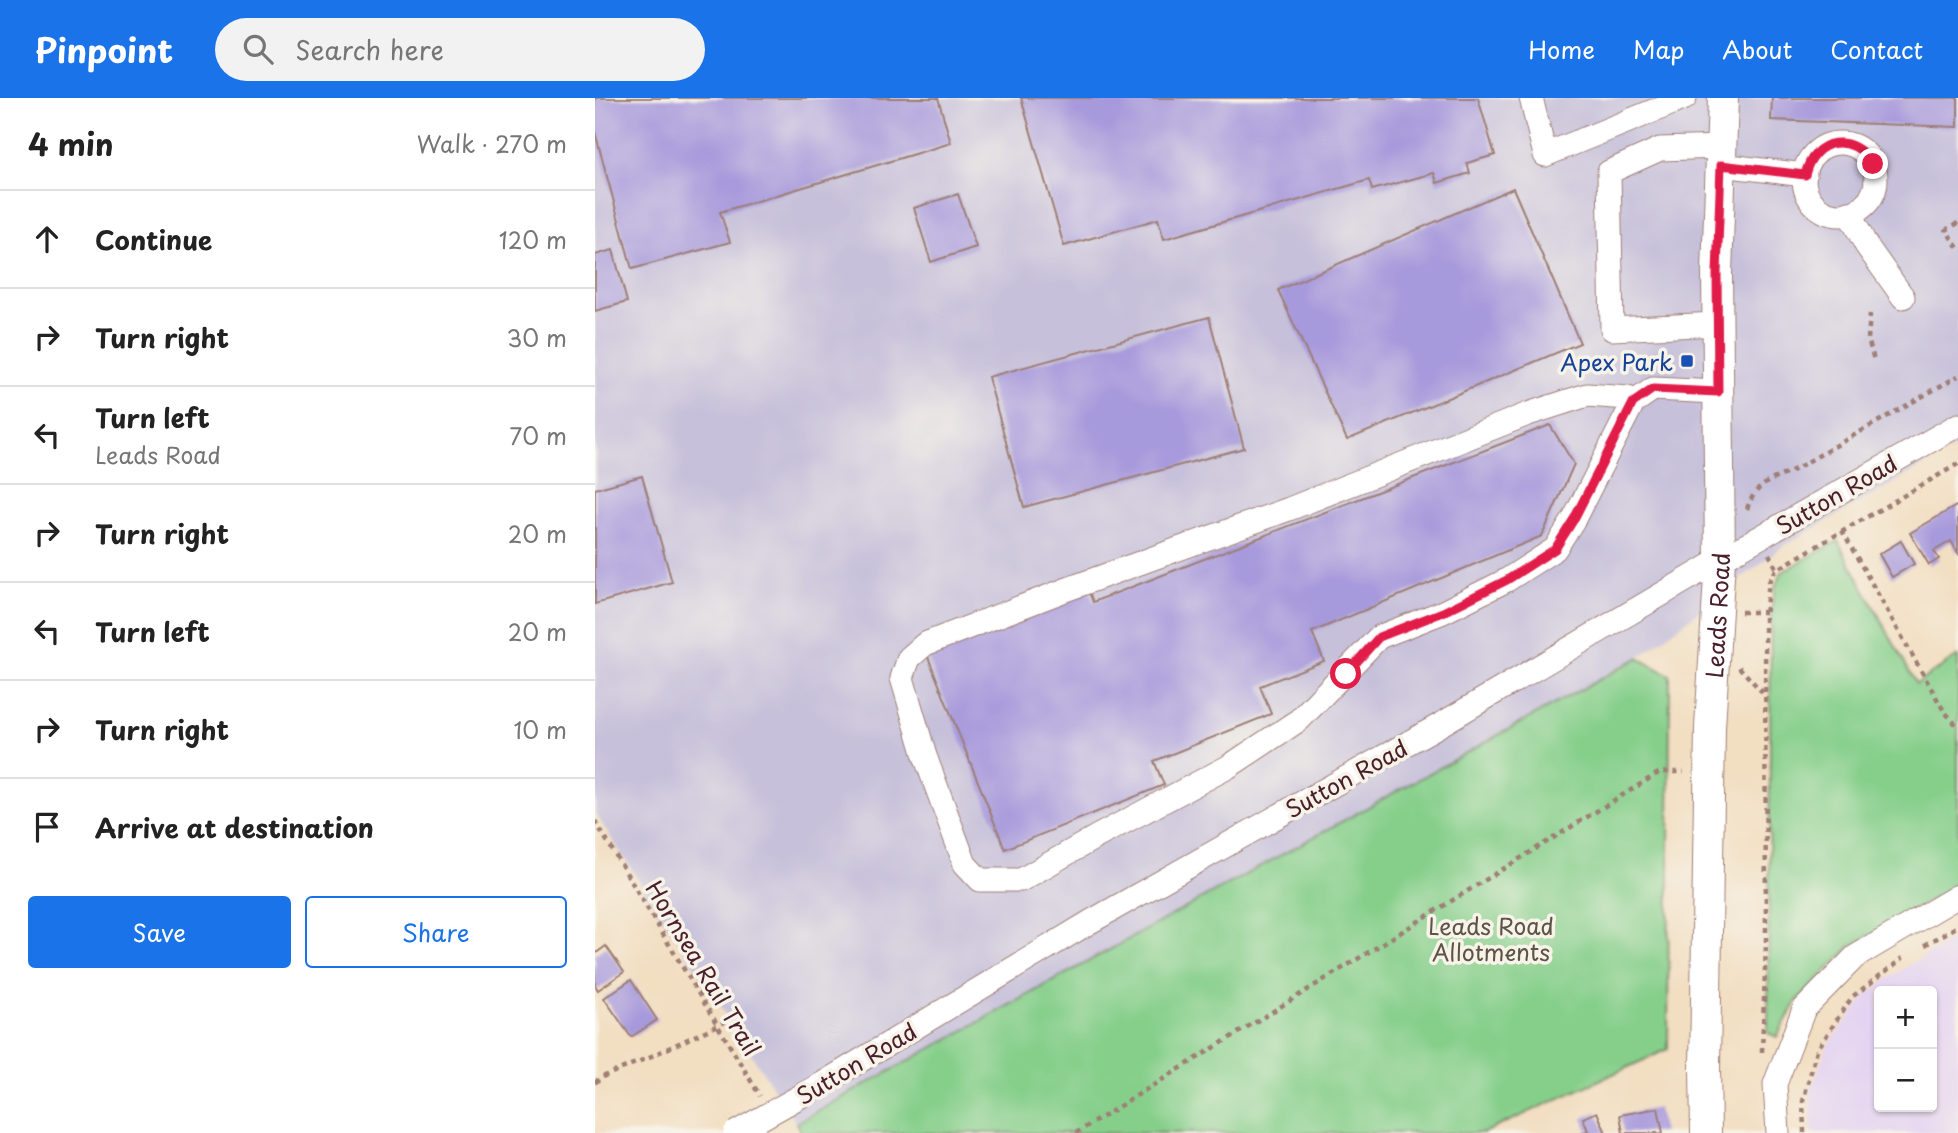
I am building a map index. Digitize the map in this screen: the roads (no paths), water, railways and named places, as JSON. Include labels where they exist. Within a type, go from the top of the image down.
[{"type":"main road","name":"Leads Road","points":[[1706,1133],[1709,771],[1720,560],[1717,324],[1723,98]]},
{"type":"street","points":[[1531,98],[1545,155],[1685,98]]},
{"type":"street","points":[[1845,143],[1856,146],[1873,164],[1875,188],[1861,208],[1849,213],[1827,212],[1817,206],[1810,197],[1805,187],[1805,175],[1807,164],[1822,148],[1845,143]]},
{"type":"street","points":[[1717,324],[1612,329],[1609,172],[1660,149],[1721,156],[1805,175]]},
{"type":"street","points":[[1849,213],[1865,245],[1903,297]]},
{"type":"street","points":[[1633,403],[1628,398],[1587,395],[1528,414],[1289,509],[925,644],[909,658],[902,678],[925,756],[965,864],[980,880],[1020,880],[1228,767],[1299,720],[1379,637],[1443,612],[1507,580],[1555,549],[1574,519],[1633,403],[1653,389],[1718,392]]},
{"type":"street","name":"Sutton Road","points":[[734,1133],[815,1088],[1090,922],[1438,726],[1720,560],[1958,425]]},
{"type":"street","points":[[1778,1133],[1775,1084],[1804,1009],[1855,957],[1958,897]]},
{"type":"place","name":"Apex Park","points":[[1687,361]]},
{"type":"park label","name":"Leads Road Allotments","points":[[1491,938]]}]
